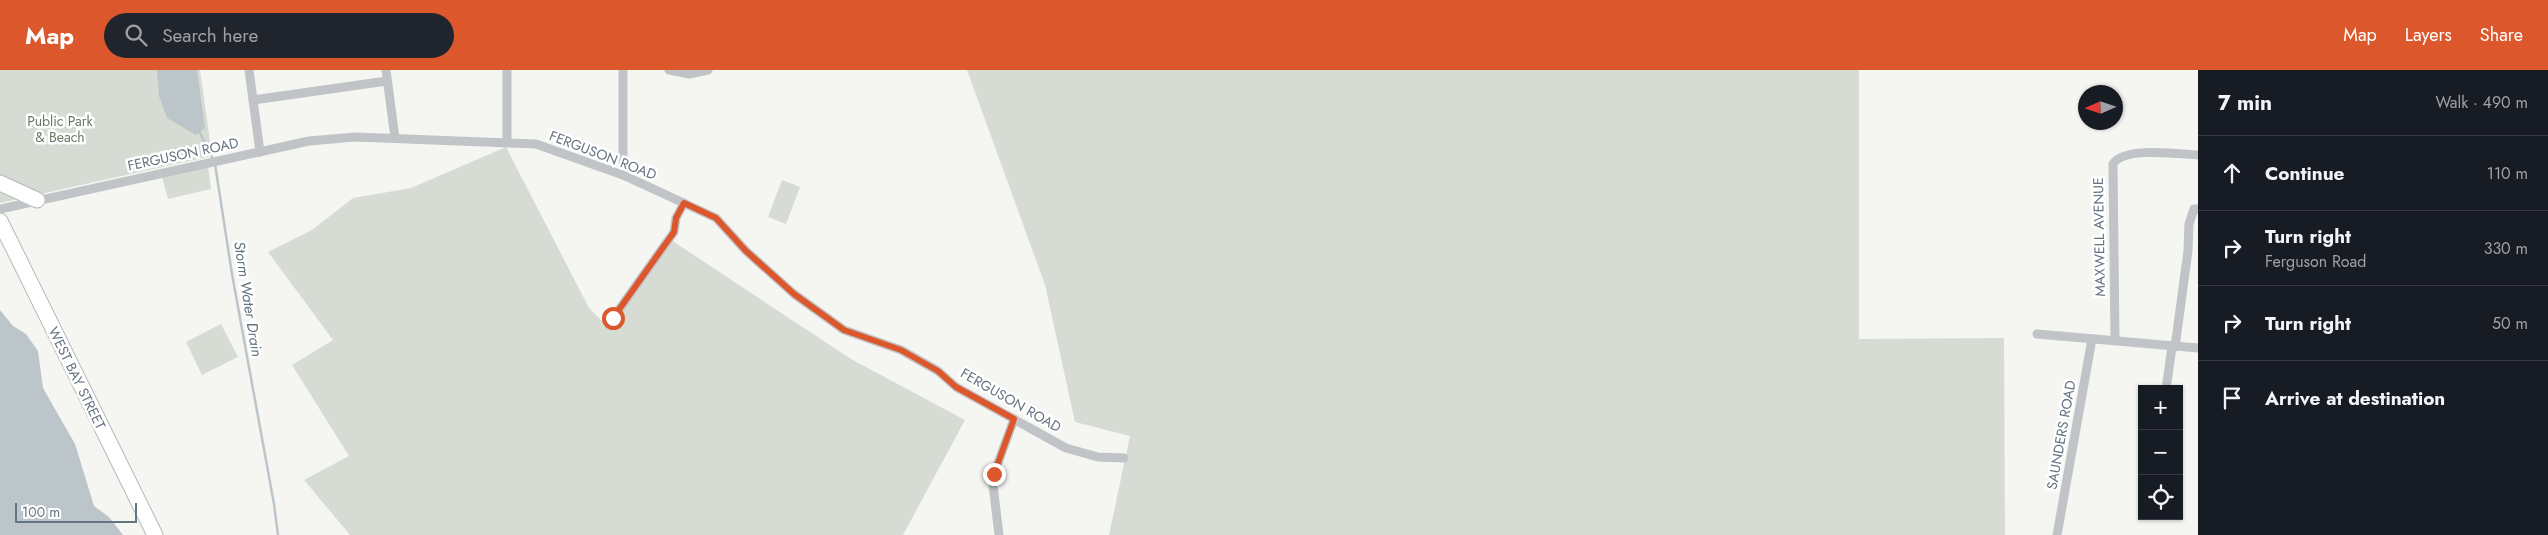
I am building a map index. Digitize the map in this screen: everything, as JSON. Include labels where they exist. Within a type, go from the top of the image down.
[{"type":"highway","points":[[0,184],[37,200]]},
{"type":"highway","name":"WEST BAY STREET","points":[[0,221],[155,535]]},
{"type":"street","points":[[249,70],[260,152]]},
{"type":"street","points":[[386,70],[395,138]]},
{"type":"street","points":[[507,70],[507,142]]},
{"type":"street","points":[[623,70],[623,175]]},
{"type":"street","points":[[669,70],[689,74],[708,70]]},
{"type":"street","points":[[253,100],[387,81]]},
{"type":"street","name":"FERGUSON ROAD","points":[[0,209],[260,152],[334,138],[395,138],[536,144],[623,175],[716,218],[746,251],[794,294],[844,330],[901,350],[938,371],[956,387],[1066,448],[1098,457],[1124,458]]},
{"type":"street","name":"MAXWELL AVENUE","points":[[2115,340],[2113,164],[2123,155],[2136,153],[2198,155]]},
{"type":"street","points":[[613,318],[674,232],[676,218],[684,203]]},
{"type":"street","points":[[2167,385],[2188,251],[2189,224],[2194,210],[2198,209]]},
{"type":"street","points":[[2037,334],[2198,348]]},
{"type":"street","name":"SAUNDERS ROAD","points":[[2057,535],[2092,339]]},
{"type":"street","points":[[999,535],[993,485],[994,474],[1014,419]]},
{"type":"green space","name":"Public Park & Beach","points":[[0,70],[200,70],[212,156],[0,203]]},
{"type":"green space","points":[[967,70],[1859,70],[1859,339],[2004,338],[2005,535],[1109,535],[1130,436],[1075,422],[1045,285]]},
{"type":"green space","points":[[506,147],[589,308],[602,321],[615,314],[671,240],[851,359],[965,420],[903,535],[350,535],[304,480],[349,456],[292,365],[333,340],[268,252],[312,230],[353,198],[411,188]]},
{"type":"green space","points":[[208,166],[211,189],[168,199],[162,177]]},
{"type":"green space","points":[[782,180],[800,187],[786,224],[768,217]]},
{"type":"green space","points":[[221,324],[238,357],[202,375],[186,342]]},
{"type":"shaded area","points":[[157,70],[197,70],[205,128],[196,135],[167,118],[159,96]]},
{"type":"shaded area","points":[[0,310],[13,326],[26,334],[38,351],[43,388],[75,444],[94,506],[109,517],[123,535],[0,535]]},
{"type":"waterway","name":"Storm Water Drain","points":[[199,131],[213,159]]},
{"type":"waterway","name":"Storm Water Drain","points":[[215,164],[232,274],[278,535]]},
{"type":"route","points":[[613,318],[674,232],[676,218],[684,203],[716,218],[746,251],[794,294],[844,330],[864,339],[901,350],[938,371],[956,387],[1014,419],[994,474]]}]
